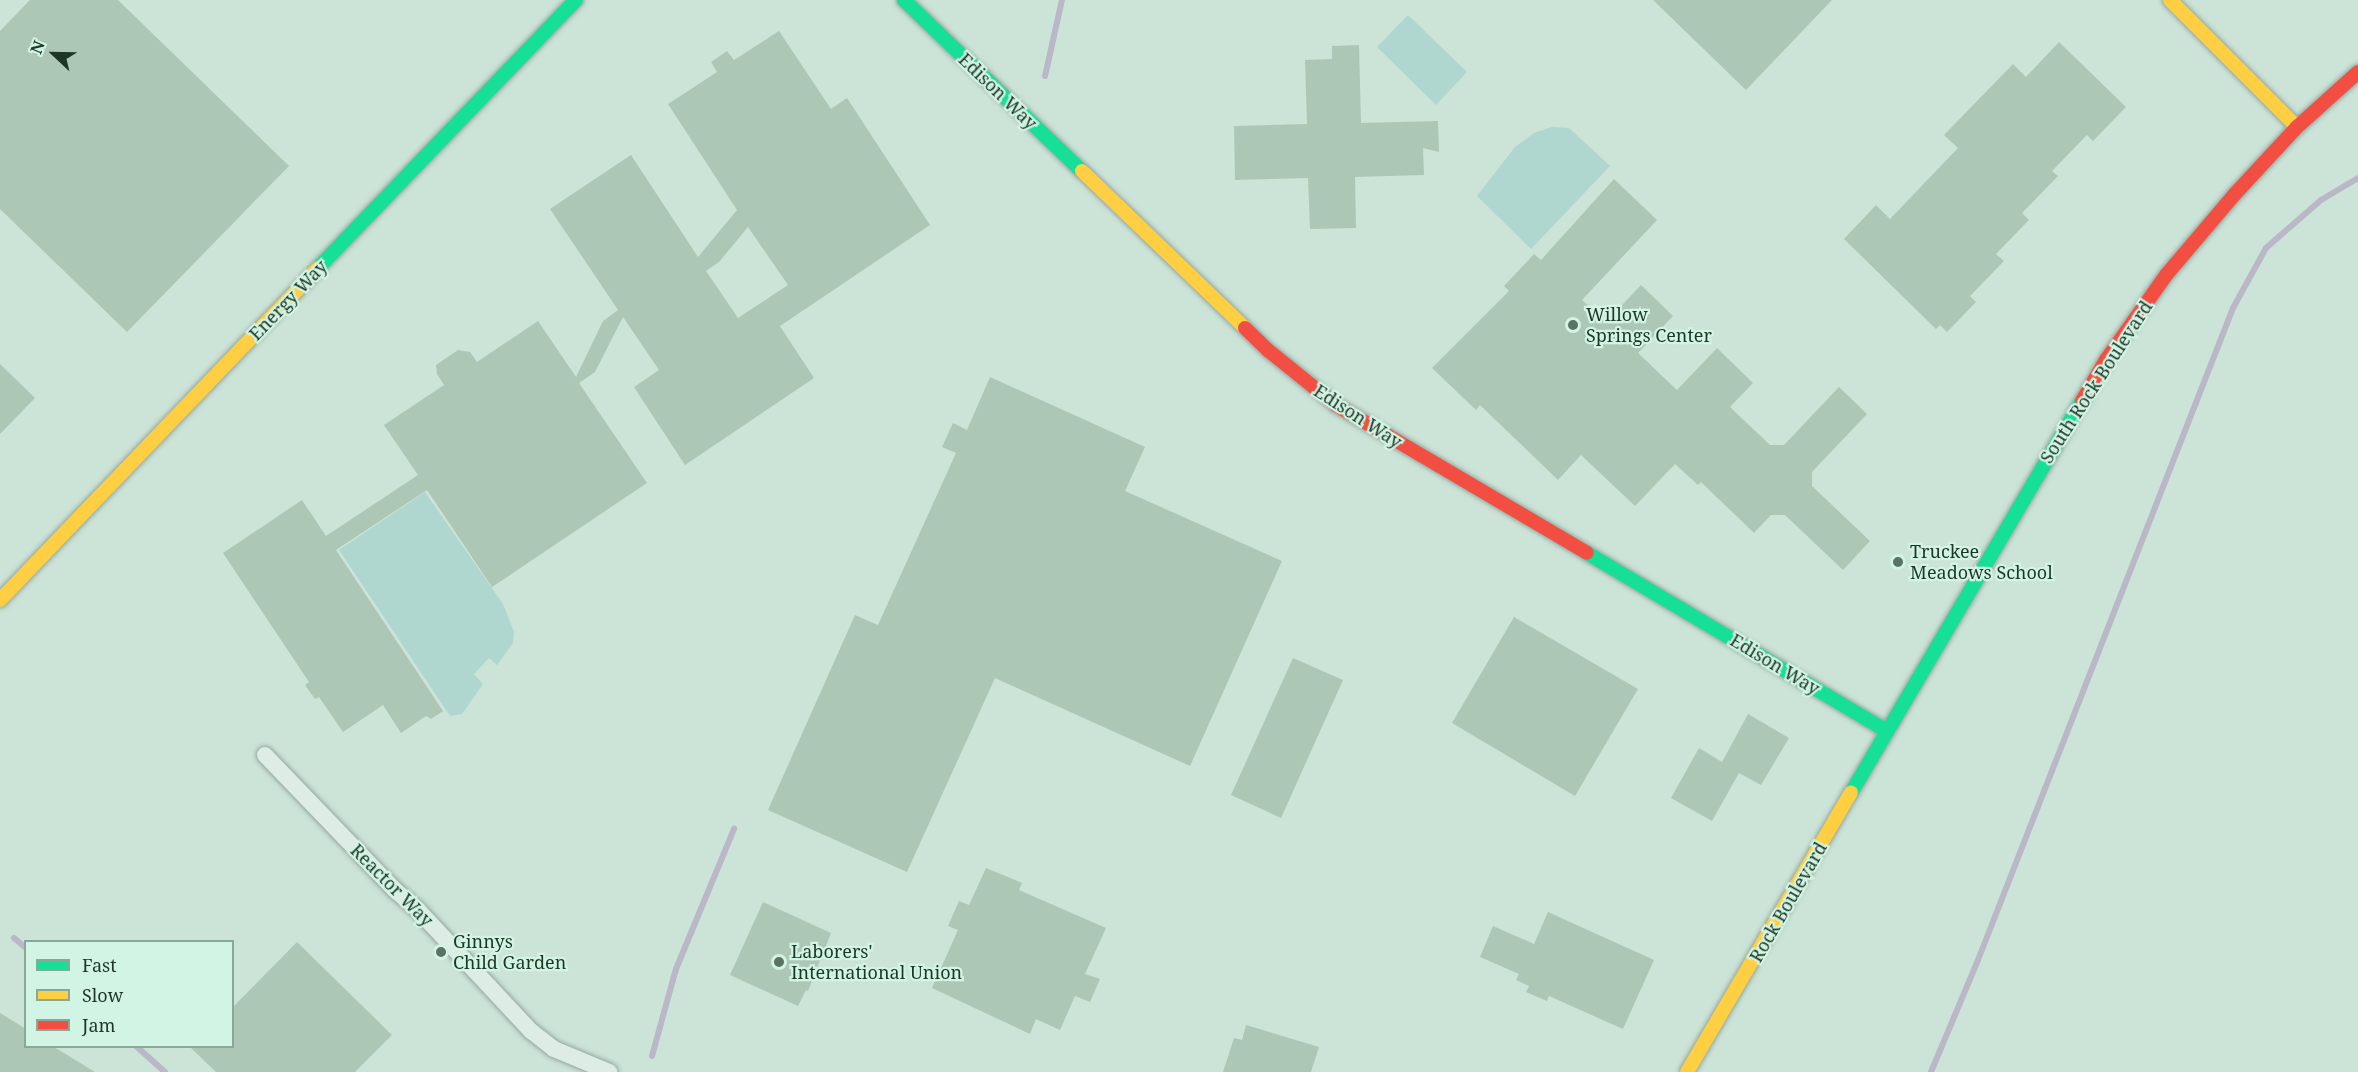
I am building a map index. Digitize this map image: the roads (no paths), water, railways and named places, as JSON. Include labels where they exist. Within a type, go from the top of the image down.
[{"type":"street","name":"Energy Way","points":[[0,600],[576,0]]},
{"type":"street","name":"Edison Way","points":[[904,0],[1269,351],[1336,405],[1887,731]]},
{"type":"street","points":[[2170,0],[2297,127]]},
{"type":"street","name":"South Rock Boulevard","points":[[1887,731],[2106,360],[2180,258],[2234,195],[2297,127],[2358,72]]},
{"type":"street","name":"Rock Boulevard","points":[[1688,1072],[1887,731]]},
{"type":"street","name":"Reactor Way","points":[[266,754],[395,890],[418,910],[531,1031],[554,1049],[609,1072]]},
{"type":"waterway","points":[[1045,76],[1062,0]]},
{"type":"waterway","points":[[1931,1072],[1978,960],[2233,308],[2266,248],[2321,200],[2358,178]]},
{"type":"waterway","points":[[652,1056],[676,969],[734,829]]},
{"type":"waterway","points":[[14,938],[24,946]]},
{"type":"waterway","points":[[138,1048],[165,1072]]},
{"type":"place","name":"Willow Springs Center","points":[[1573,325]]},
{"type":"place","name":"Truckee Meadows School","points":[[1898,562]]},
{"type":"place","name":"Ginnys Child Garden","points":[[441,952]]},
{"type":"place","name":"Laborers' International Union","points":[[779,962]]}]
